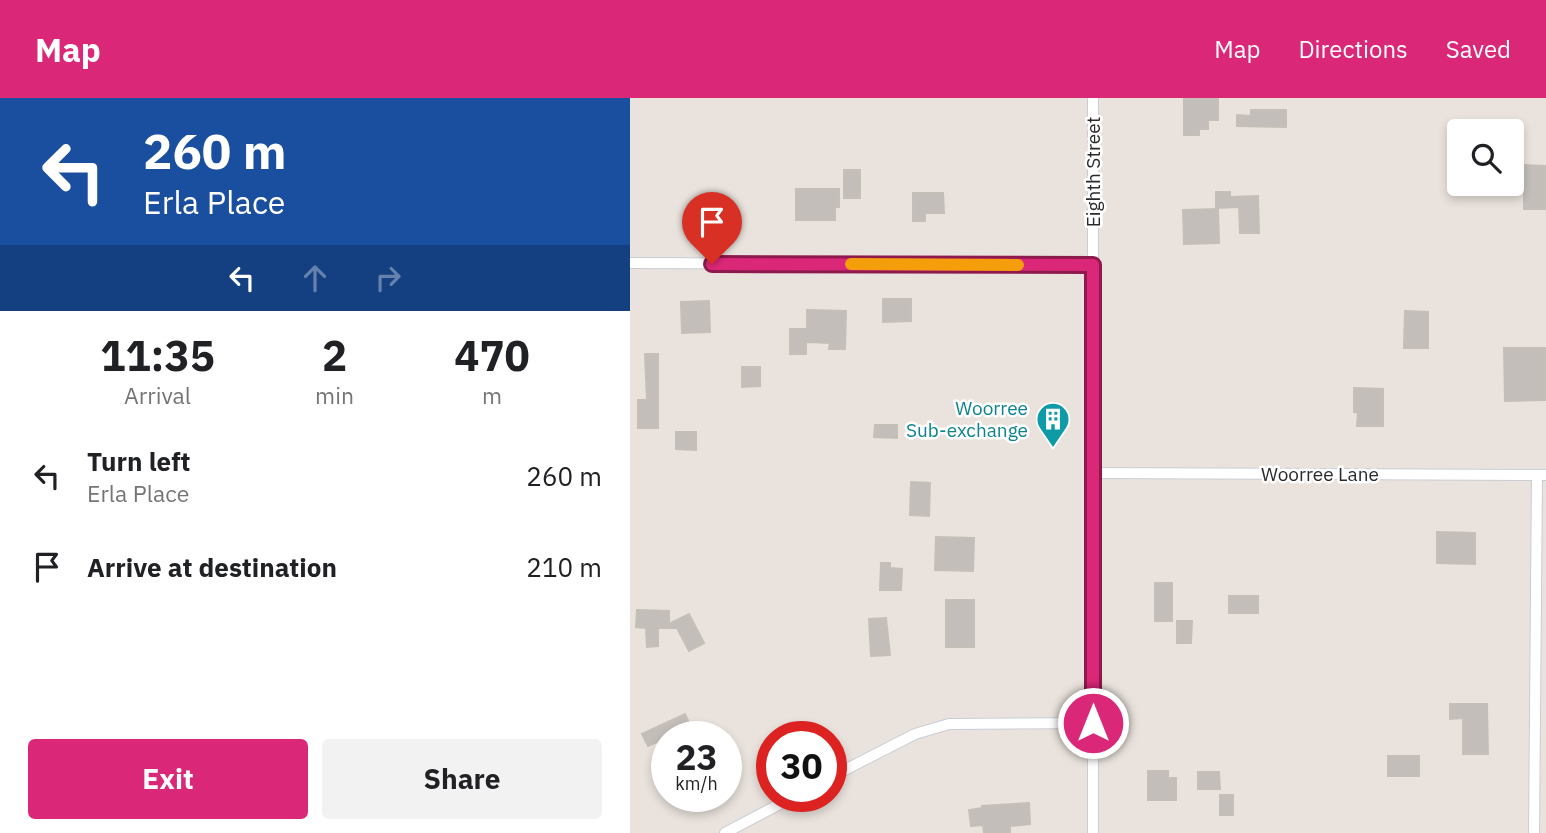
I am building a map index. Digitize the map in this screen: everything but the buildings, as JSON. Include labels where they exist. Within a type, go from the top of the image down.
[{"type":"street","name":"Eighth Street","points":[[1093,98],[1093,833]]},
{"type":"street","points":[[630,263],[1093,265]]},
{"type":"street","name":"Woorree Lane","points":[[1093,473],[1541,475]]},
{"type":"street","points":[[1534,833],[1541,475]]},
{"type":"street","points":[[847,769],[915,734],[949,724],[1093,723]]},
{"type":"street","points":[[725,833],[765,812]]},
{"type":"slow traffic","points":[[851,264],[1018,265]]},
{"type":"place","name":"Woorree Sub-exchange","points":[[1053,449]]},
{"type":"route","points":[[712,264],[1093,265],[1093,723]]}]
